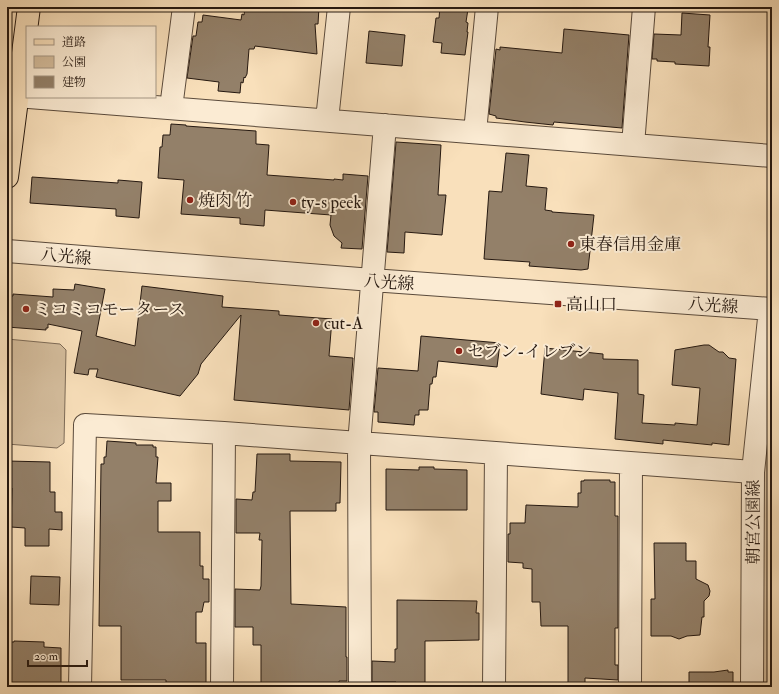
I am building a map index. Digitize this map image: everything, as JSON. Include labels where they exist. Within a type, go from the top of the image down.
[{"type":"main road","points":[[27,26],[29,7]]},
{"type":"main road","points":[[7,177],[20,96],[26,37]]},
{"type":"street","points":[[171,108],[184,7]]},
{"type":"street","points":[[327,120],[339,7]]},
{"type":"street","points":[[475,132],[487,7]]},
{"type":"street","points":[[633,145],[644,7]]},
{"type":"street","points":[[45,98],[772,156]]},
{"type":"street","points":[[360,687],[359,444],[385,125]]},
{"type":"street","name":"八光線","points":[[7,251],[372,280],[771,309]]},
{"type":"street","name":"朝宮公園線","points":[[752,687],[753,472],[771,309]]},
{"type":"street","points":[[80,687],[85,425],[224,433],[753,472]]},
{"type":"street","points":[[222,687],[224,433]]},
{"type":"street","points":[[494,687],[496,453]]},
{"type":"street","points":[[630,687],[632,464]]},
{"type":"green space","points":[[7,339],[60,344],[66,350],[64,443],[57,448],[7,444]]},
{"type":"green space","points":[[772,395],[772,687],[758,687],[759,499]]},
{"type":"building","points":[[245,7],[319,7],[318,24],[315,24],[317,54],[255,46],[254,49],[249,49],[247,74],[245,78],[244,77],[243,83],[241,82],[240,93],[218,91],[219,82],[187,78],[193,36],[196,36],[198,22],[202,22],[203,15],[241,20],[242,14],[244,15]]},
{"type":"building","points":[[440,7],[468,9],[466,22],[468,23],[468,32],[465,55],[441,53],[442,43],[433,42],[436,18],[439,18]]},
{"type":"building","points":[[682,13],[710,15],[708,47],[710,47],[709,66],[675,64],[675,62],[657,61],[657,59],[652,59],[654,34],[681,35]]},
{"type":"building","points":[[564,29],[629,35],[622,128],[554,122],[553,125],[496,118],[496,116],[489,114],[496,49],[500,50],[500,47],[562,53]]},
{"type":"building","points":[[369,31],[405,35],[402,66],[366,63]]},
{"type":"building","points":[[171,124],[256,131],[256,144],[269,145],[267,175],[334,180],[343,180],[343,174],[368,176],[362,249],[341,248],[342,243],[334,236],[330,225],[331,215],[265,210],[264,226],[240,224],[240,218],[181,214],[184,180],[158,178],[160,147],[162,147],[163,135],[170,135]]},
{"type":"building","points":[[396,142],[441,145],[438,195],[446,195],[442,235],[405,232],[404,253],[387,252]]},
{"type":"building","points":[[506,153],[529,155],[526,186],[547,188],[545,210],[552,212],[594,215],[588,269],[581,270],[529,266],[530,262],[484,259],[489,191],[502,192]]},
{"type":"building","points":[[32,177],[118,183],[118,180],[142,182],[139,218],[116,216],[116,209],[30,203]]},
{"type":"building","points":[[75,284],[105,289],[96,336],[135,346],[142,286],[223,296],[222,307],[279,311],[279,315],[332,319],[329,356],[353,358],[349,410],[234,400],[241,315],[201,364],[198,374],[180,396],[96,377],[98,369],[89,369],[88,375],[74,373],[82,331],[48,324],[48,328],[46,328],[46,330],[7,327],[7,296],[13,296],[13,294],[53,297],[53,289],[74,290]]},
{"type":"building","points":[[421,336],[500,343],[497,367],[438,361],[436,377],[433,377],[432,384],[430,384],[428,410],[419,410],[419,415],[415,415],[414,425],[378,422],[378,412],[374,412],[378,368],[418,371]]},
{"type":"building","points":[[709,345],[719,352],[723,352],[729,358],[736,359],[729,445],[712,443],[712,445],[663,440],[663,444],[615,439],[618,393],[584,389],[583,400],[541,394],[545,348],[603,354],[603,359],[638,360],[638,394],[644,395],[642,423],[697,425],[700,388],[672,385],[675,350]]},
{"type":"building","points":[[107,441],[136,443],[136,445],[153,445],[153,447],[156,447],[156,457],[158,457],[156,483],[171,483],[171,501],[158,501],[158,532],[200,532],[200,566],[203,566],[203,579],[209,579],[209,602],[204,602],[202,612],[196,612],[196,643],[206,643],[206,687],[166,687],[166,680],[121,680],[121,626],[99,626],[101,464],[104,464],[104,457],[106,457]]},
{"type":"building","points":[[257,454],[290,454],[290,461],[341,462],[340,503],[336,503],[336,511],[290,511],[291,604],[346,607],[347,681],[339,681],[339,687],[261,687],[261,645],[253,645],[253,627],[235,627],[235,589],[260,590],[261,586],[262,540],[259,540],[260,533],[236,533],[236,499],[252,500],[253,492],[255,492]]},
{"type":"building","points":[[7,461],[50,462],[50,492],[55,492],[55,512],[62,512],[62,530],[49,529],[49,546],[25,546],[25,528],[11,527],[12,488],[7,488]]},
{"type":"building","points":[[419,467],[467,470],[467,510],[386,510],[386,469],[419,470]]},
{"type":"building","points":[[610,480],[610,482],[615,482],[615,516],[618,516],[618,628],[615,628],[615,665],[618,665],[618,680],[585,678],[585,687],[568,687],[568,626],[541,626],[540,602],[532,602],[532,569],[523,568],[523,563],[508,562],[508,534],[510,534],[510,523],[525,523],[526,505],[578,507],[578,493],[581,493],[581,481]]},
{"type":"building","points":[[654,543],[686,543],[686,561],[696,561],[696,579],[708,585],[710,591],[709,596],[704,601],[704,617],[702,617],[700,635],[687,636],[679,639],[671,636],[651,636],[651,599],[655,599]]},
{"type":"building","points":[[31,576],[60,577],[59,605],[30,604]]},
{"type":"building","points":[[397,600],[477,601],[476,613],[479,613],[479,640],[425,641],[425,687],[396,687],[396,682],[372,682],[372,661],[395,662],[395,649],[397,649]]},
{"type":"building","points":[[11,642],[44,642],[44,647],[61,648],[61,687],[8,687],[7,663],[10,663]]},
{"type":"building","points":[[728,670],[728,672],[733,672],[733,687],[689,687],[689,672],[714,672]]},
{"type":"place","name":"焼肉 竹","points":[[190,200]]},
{"type":"place","name":"ty-s peek","points":[[293,202]]},
{"type":"place","name":"東春信用金庫","points":[[571,244]]},
{"type":"place","name":"高山口","points":[[558,304]]},
{"type":"place","name":"ミコミコモータース","points":[[26,309]]},
{"type":"place","name":"cut-A","points":[[316,323]]},
{"type":"place","name":"セブン-イレブン","points":[[459,351]]}]
